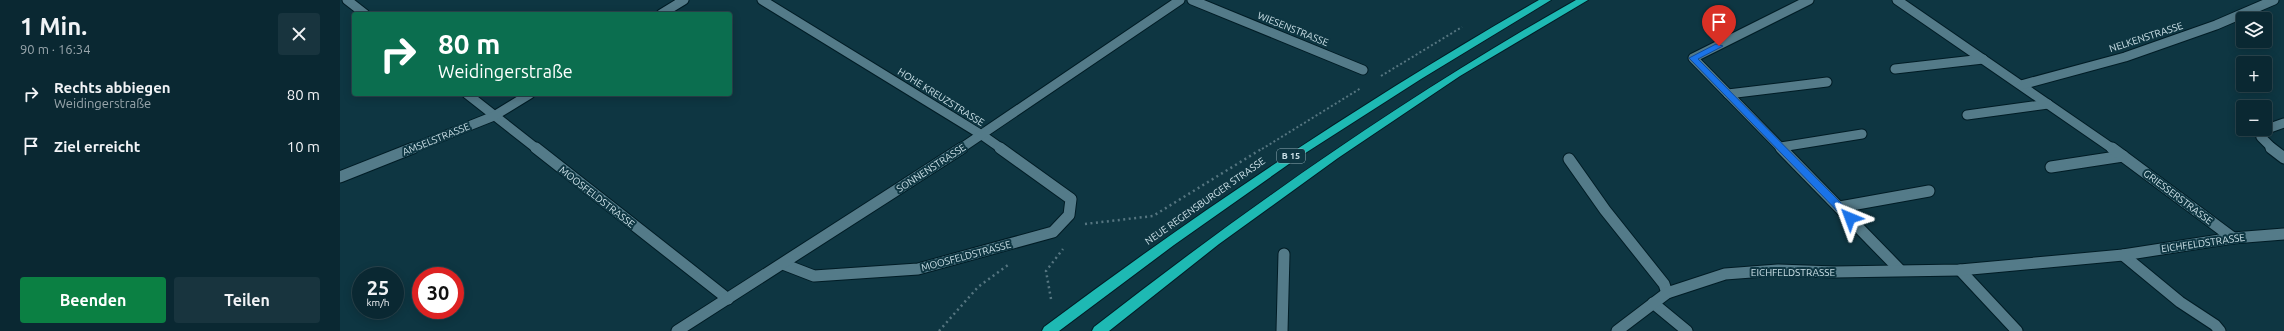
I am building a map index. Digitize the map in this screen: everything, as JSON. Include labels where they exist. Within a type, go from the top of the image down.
[{"type":"highway","name":"NEUE REGENSBURGER STRASSE","points":[[1049,331],[1143,258],[1245,186],[1380,97],[1546,0]]},
{"type":"highway","name":"B 15","points":[[1099,331],[1254,211],[1396,113],[1518,36],[1582,0]]},
{"type":"street","points":[[347,0],[362,12]]},
{"type":"street","points":[[664,12],[684,0]]},
{"type":"street","name":"HOHE KREUZSTRASSE","points":[[762,0],[982,135],[1071,199],[1069,215],[1053,232]]},
{"type":"street","name":"SONNENSTRASSE","points":[[678,331],[982,135],[1180,0]]},
{"type":"street","name":"WIESENSTRASSE","points":[[1192,0],[1363,70]]},
{"type":"street","points":[[1809,0],[1693,58],[1900,270]]},
{"type":"street","name":"GRIESSERSTRASSE","points":[[1897,0],[2123,156],[2233,238]]},
{"type":"street","name":"NELKENSTRASSE","points":[[2021,85],[2125,57],[2216,25],[2274,0]]},
{"type":"street","points":[[1895,69],[1983,58]]},
{"type":"street","points":[[1728,94],[1828,82]]},
{"type":"street","name":"MOOSFELDSTRASSE","points":[[469,96],[728,299]]},
{"type":"street","name":"AMSELSTRASSE","points":[[340,177],[494,116],[527,96]]},
{"type":"street","points":[[1967,115],[2048,104]]},
{"type":"street","points":[[2284,123],[2267,129],[2261,137],[2266,144],[2284,158]]},
{"type":"street","points":[[1781,148],[1862,134]]},
{"type":"street","points":[[2051,168],[2123,156]]},
{"type":"street","points":[[1569,159],[1605,210],[1664,284],[1667,293]]},
{"type":"street","points":[[1840,207],[1929,191]]},
{"type":"street","name":"MOOSFELDSTRASSE","points":[[783,264],[814,276],[918,269],[1053,232]]},
{"type":"street","name":"EICHFELDSTRASSE","points":[[1617,331],[1667,293],[1725,274],[1778,270],[1834,272],[1960,270],[2123,255],[2233,238],[2284,234]]},
{"type":"street","points":[[1282,331],[1284,254]]},
{"type":"street","points":[[2123,255],[2180,302],[2215,325],[2220,331]]},
{"type":"street","points":[[1960,270],[2017,331]]},
{"type":"street","points":[[1653,303],[1687,331]]},
{"type":"path","points":[[1374,80],[1448,34],[1469,24]]},
{"type":"path","points":[[1053,232],[1082,225],[1153,216],[1368,84]]},
{"type":"path","points":[[1050,299],[1046,271],[1064,248]]},
{"type":"path","points":[[939,331],[978,287],[1009,264]]},
{"type":"route","points":[[1719,46],[1693,58],[1850,218]]}]
